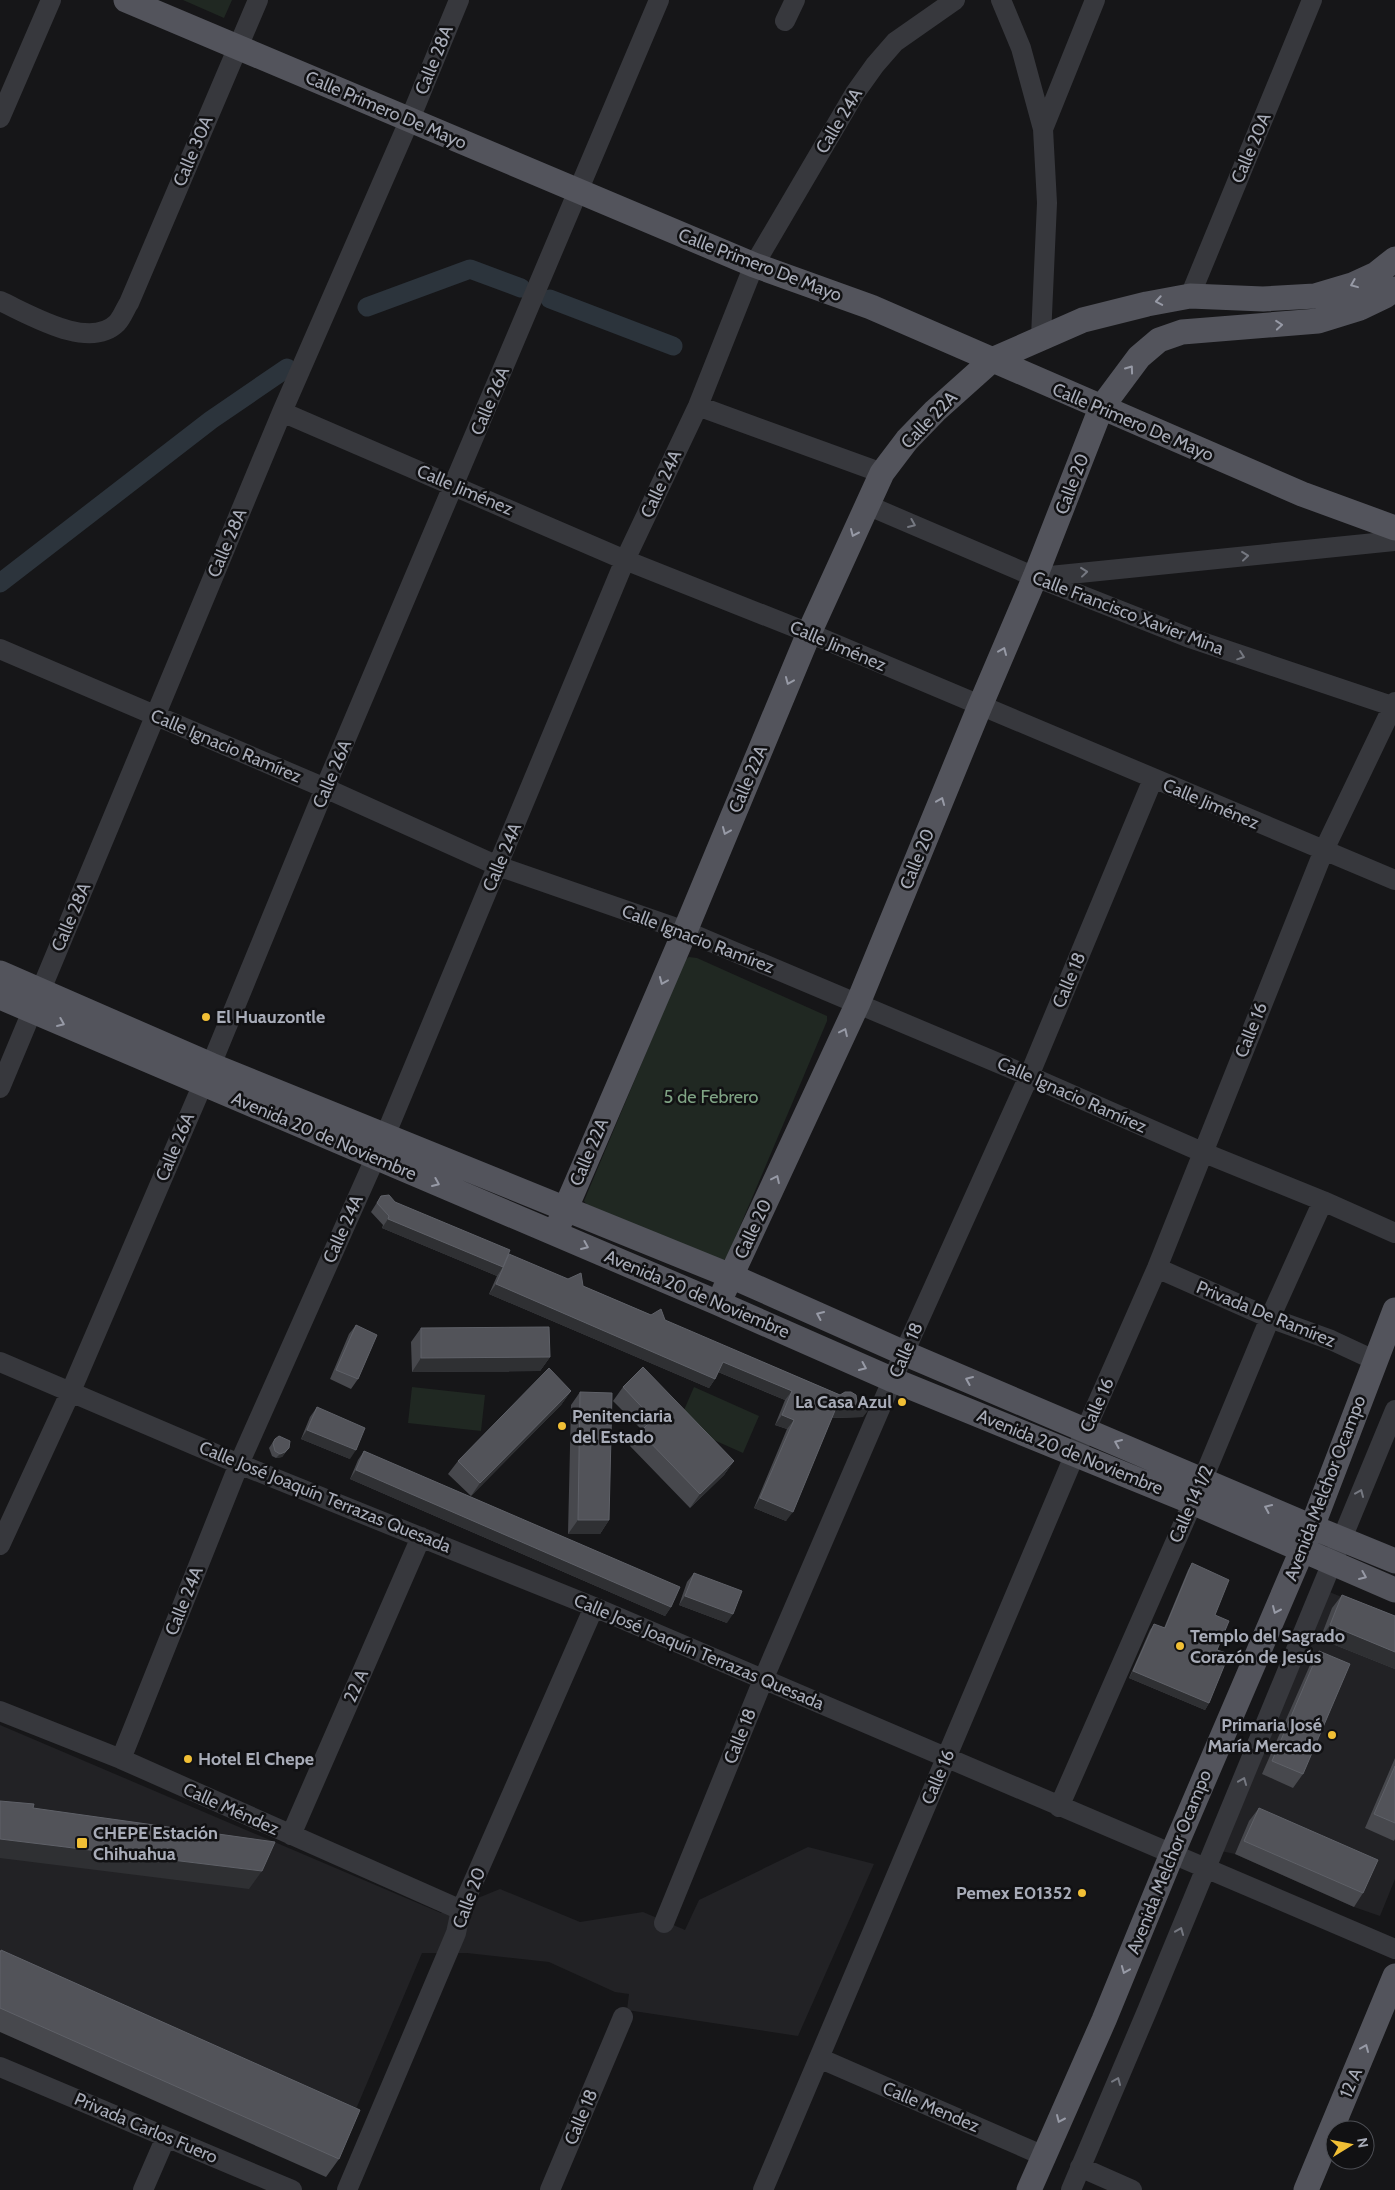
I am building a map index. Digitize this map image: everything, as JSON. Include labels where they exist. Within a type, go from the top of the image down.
[{"type":"main road","name":"Calle Primero De Mayo","points":[[126,0],[754,265],[871,307],[1302,494],[1395,528]]},
{"type":"main road","name":"Calle 22A","points":[[555,1233],[685,930],[809,633],[882,473],[907,440],[935,411],[992,360],[1083,320],[1147,304],[1190,296],[1263,299],[1315,296],[1352,285],[1376,274],[1395,259]]},
{"type":"main road","name":"Calle 20","points":[[718,1303],[858,1003],[1035,577],[1102,408],[1139,356],[1159,340],[1182,332],[1318,321],[1360,308],[1395,289]]},
{"type":"main road","name":"Avenida 20 de Noviembre","points":[[0,973],[37,1000],[380,1147],[555,1233],[893,1380],[1192,1502],[1307,1538]]},
{"type":"main road","name":"Avenida 20 de Noviembre","points":[[0,997],[37,1000]]},
{"type":"main road","name":"Avenida 20 de Noviembre","points":[[380,1147],[564,1210],[730,1276],[904,1353],[1203,1479],[1307,1538],[1331,1562],[1395,1590]]},
{"type":"main road","name":"Avenida Melchor Ocampo","points":[[1030,2190],[1104,2020],[1172,1854],[1307,1538],[1374,1360],[1395,1310]]},
{"type":"main road","points":[[1307,1538],[1341,1538],[1395,1560]]},
{"type":"main road","name":"12 A","points":[[1306,2190],[1395,1976]]},
{"type":"street","points":[[0,118],[51,0]]},
{"type":"street","name":"Calle 30A","points":[[0,301],[71,332],[91,334],[107,330],[117,323],[129,303],[258,0]]},
{"type":"street","name":"Calle 28A","points":[[0,1088],[282,412],[410,119],[459,0]]},
{"type":"street","name":"Calle 26A","points":[[0,1545],[71,1391],[207,1074],[325,788],[659,0]]},
{"type":"street","points":[[785,21],[795,0]]},
{"type":"street","name":"Calle 24A","points":[[121,1760],[239,1464],[380,1147],[625,560],[698,406],[754,265],[855,93],[875,66],[895,42],[955,0]]},
{"type":"street","points":[[1001,0],[1020,48],[1043,129],[1047,203],[1041,337]]},
{"type":"street","points":[[1043,129],[1094,0]]},
{"type":"street","name":"Calle 20A","points":[[1190,296],[1312,0]]},
{"type":"street","points":[[698,406],[882,473]]},
{"type":"street","name":"Calle Jiménez","points":[[282,412],[625,560],[809,633],[1153,780],[1395,880]]},
{"type":"street","name":"Calle Francisco Xavier Mina","points":[[867,505],[1035,577],[1187,637],[1394,705]]},
{"type":"street","points":[[1035,577],[1395,541]]},
{"type":"street","name":"Calle Ignacio Ramírez","points":[[0,649],[325,788],[498,866],[685,930],[1029,1076],[1202,1152],[1323,1201],[1395,1234]]},
{"type":"street","name":"Calle 16","points":[[763,2190],[1075,1454],[1157,1268],[1324,850],[1394,705]]},
{"type":"street","name":"Calle 18","points":[[664,1923],[763,1680],[904,1353],[1029,1076],[1153,780]]},
{"type":"street","name":"Calle 14 1/2","points":[[1059,1807],[1203,1479],[1270,1318],[1323,1201]]},
{"type":"street","name":"Privada De Ramírez","points":[[1157,1268],[1270,1318],[1331,1340],[1374,1360]]},
{"type":"street","name":"Calle José Joaquín Terrazas Quesada","points":[[0,1362],[239,1464],[594,1607],[1395,1949]]},
{"type":"street","name":"Avenida Melchor Ocampo","points":[[1071,2190],[1395,1410]]},
{"type":"street","name":"22 A","points":[[291,1835],[421,1537]]},
{"type":"street","name":"Calle 20","points":[[347,2190],[456,1933],[461,1910],[594,1607]]},
{"type":"street","name":"Calle Méndez","points":[[0,1711],[121,1760],[461,1910]]},
{"type":"street","name":"Calle 18","points":[[550,2190],[623,2017]]},
{"type":"street","name":"Calle Mendez","points":[[819,2058],[1044,2156]]},
{"type":"street","name":"Privada Carlos Fuero","points":[[0,2067],[292,2190]]},
{"type":"street","points":[[143,2190],[166,2137]]},
{"type":"street","points":[[1080,2167],[1132,2190]]},
{"type":"shaded area","name":"Primaria José María Mercado","points":[[1327,1591],[1395,1619],[1395,1879],[1380,1916],[1354,1907],[1235,1854],[1221,1851]]},
{"type":"shaded area","points":[[0,1725],[441,1913],[500,1889],[580,1922],[643,1912],[685,1930],[699,1900],[808,1847],[874,1864],[798,2036],[627,2010],[629,1994],[615,1992],[549,1962],[467,1953],[422,1953],[348,2128],[0,1974]]},
{"type":"green space","points":[[183,0],[232,0],[224,18]]},
{"type":"green space","name":"5 de Febrero","points":[[689,957],[697,958],[827,1016],[827,1021],[727,1257],[723,1261],[587,1205],[584,1201],[685,960]]},
{"type":"green space","points":[[412,1387],[485,1395],[481,1431],[408,1423]]},
{"type":"green space","points":[[694,1387],[759,1416],[743,1453],[678,1424]]},
{"type":"building","points":[[389,1195],[395,1202],[510,1250],[503,1267],[388,1219],[389,1216],[377,1203],[381,1196]]},
{"type":"building","points":[[509,1254],[568,1279],[581,1273],[583,1286],[651,1315],[661,1309],[665,1320],[840,1395],[845,1392],[851,1392],[856,1395],[857,1402],[870,1408],[836,1408],[793,1512],[760,1498],[794,1420],[782,1415],[792,1391],[723,1362],[715,1379],[496,1284]]},
{"type":"building","points":[[356,1325],[377,1335],[358,1379],[336,1370]]},
{"type":"building","points":[[549,1327],[550,1357],[421,1358],[421,1328]]},
{"type":"building","points":[[643,1367],[734,1461],[700,1494],[640,1432],[653,1419],[623,1387]]},
{"type":"building","points":[[549,1368],[571,1391],[480,1483],[458,1461]]},
{"type":"building","points":[[580,1392],[612,1393],[609,1520],[578,1520]]},
{"type":"building","points":[[317,1407],[365,1428],[356,1450],[307,1430]]},
{"type":"building","points":[[279,1436],[290,1441],[289,1448],[280,1454],[275,1451],[273,1443]]},
{"type":"building","points":[[364,1451],[680,1587],[671,1607],[356,1470]]},
{"type":"building","name":"Templo del Sagrado Corazón de Jesús","points":[[1192,1563],[1229,1580],[1215,1615],[1229,1621],[1217,1650],[1229,1654],[1209,1703],[1133,1671],[1154,1624],[1165,1628]]},
{"type":"building","points":[[694,1573],[742,1591],[733,1614],[685,1596]]},
{"type":"building","points":[[1342,1595],[1395,1616],[1395,1652],[1330,1625]]},
{"type":"building","points":[[1319,1651],[1350,1664],[1303,1774],[1272,1761]]},
{"type":"building","points":[[1395,1766],[1395,1823],[1374,1814]]},
{"type":"building","points":[[0,1801],[34,1804],[33,1808],[275,1842],[262,1871],[0,1839]]},
{"type":"building","points":[[1259,1808],[1378,1860],[1363,1893],[1244,1841]]},
{"type":"building","points":[[1,1950],[360,2110],[339,2159],[0,2008]]},
{"type":"waterway","points":[[367,307],[470,269],[521,288]]},
{"type":"waterway","points":[[550,299],[673,346]]},
{"type":"waterway","points":[[0,583],[211,420],[287,368]]},
{"type":"place","name":"El Huauzontle","points":[[206,1017]]},
{"type":"place","name":"La Casa Azul","points":[[902,1402]]},
{"type":"place","name":"Penitenciaria del Estado","points":[[562,1426]]},
{"type":"place","name":"Templo del Sagrado Corazón de Jesús","points":[[1180,1646]]},
{"type":"place","name":"Primaria José María Mercado","points":[[1332,1735]]},
{"type":"place","name":"Hotel El Chepe","points":[[188,1759]]},
{"type":"place","name":"CHEPE Estación Chihuahua","points":[[82,1843]]},
{"type":"place","name":"Pemex E01352","points":[[1082,1893]]}]
